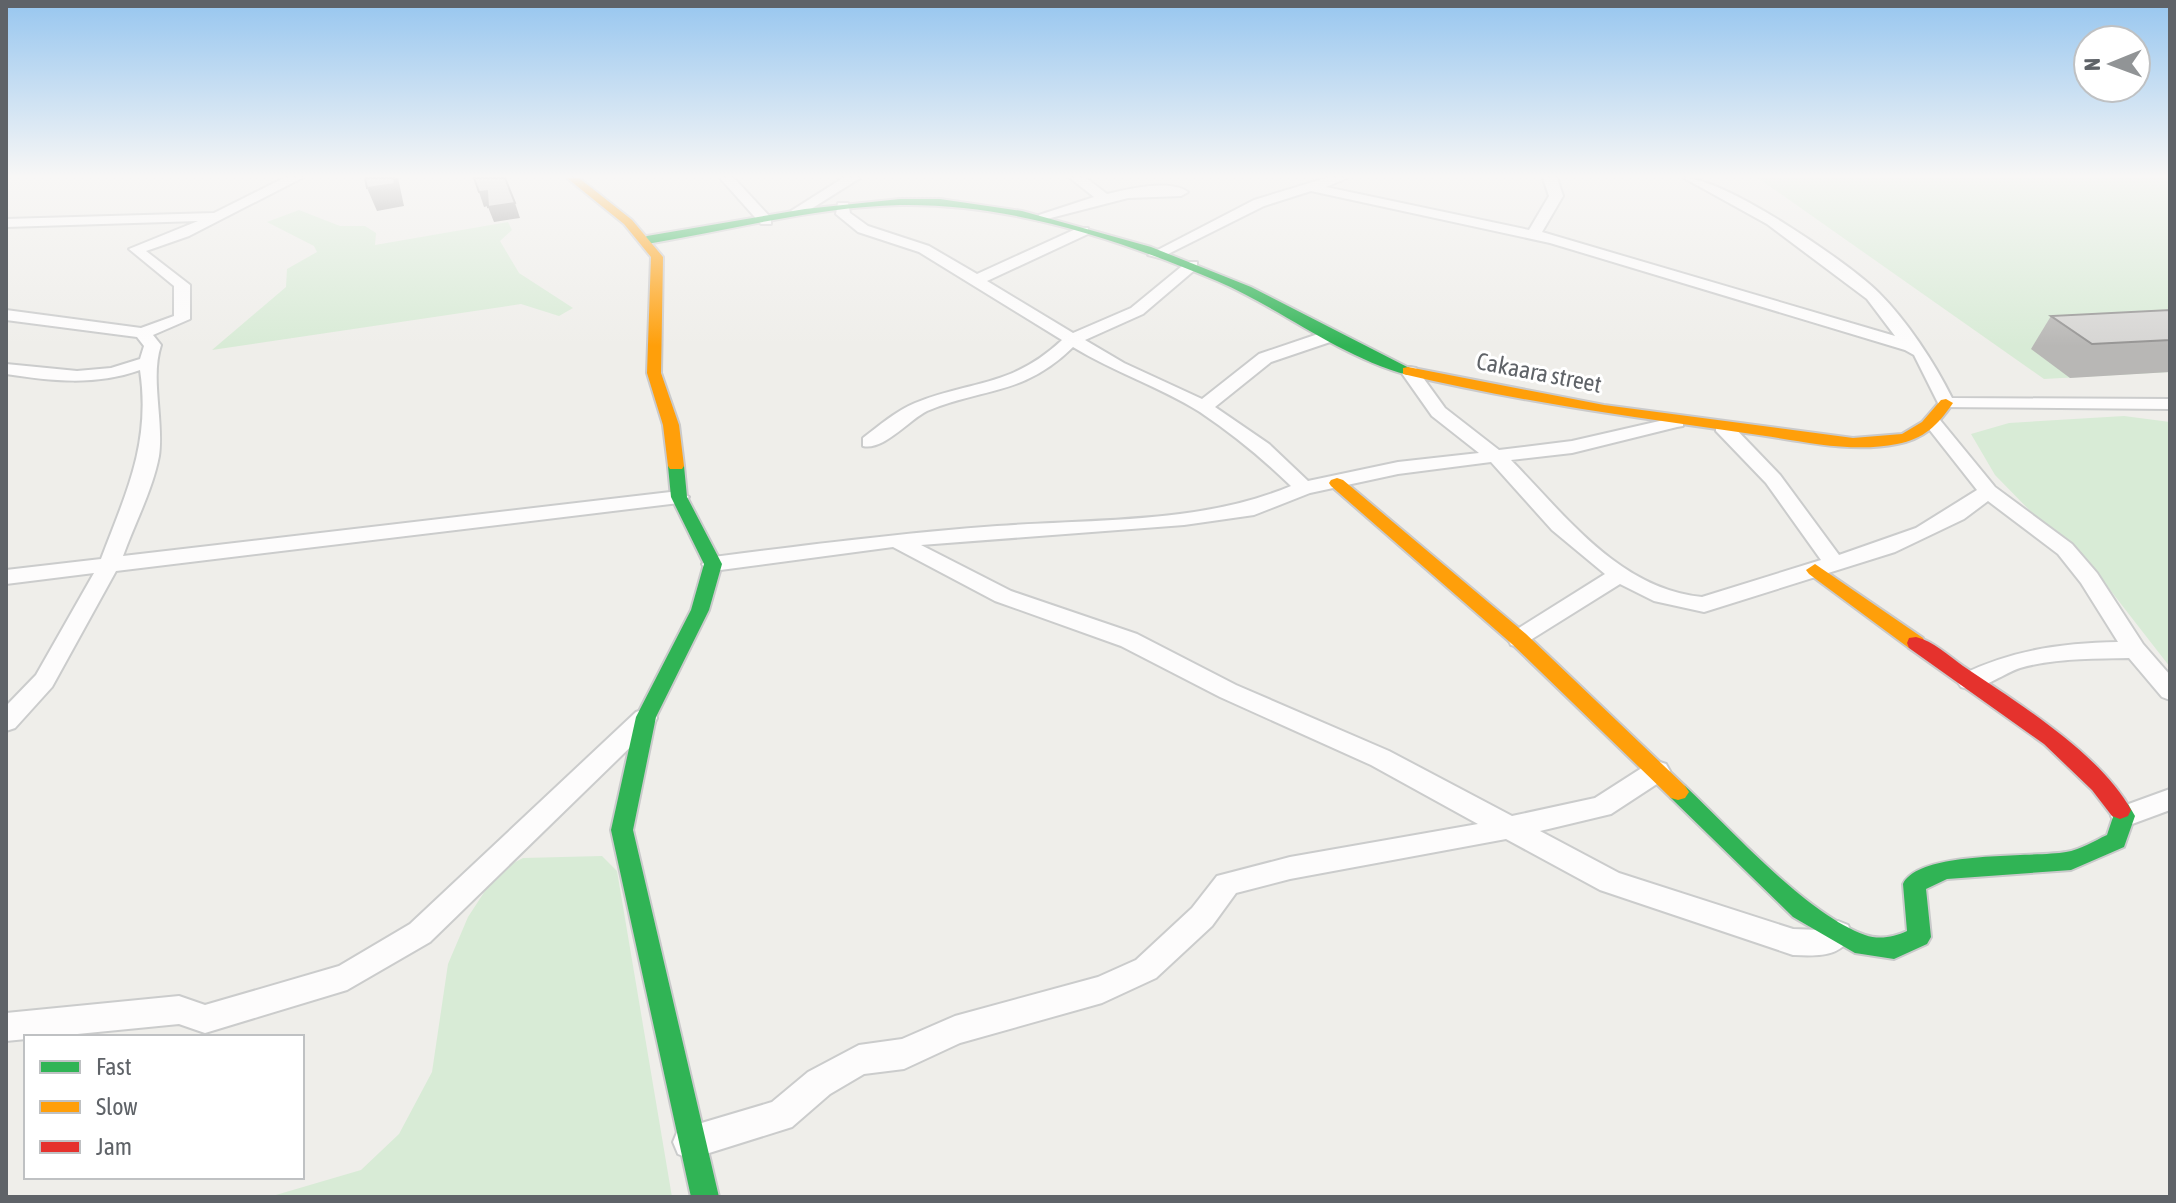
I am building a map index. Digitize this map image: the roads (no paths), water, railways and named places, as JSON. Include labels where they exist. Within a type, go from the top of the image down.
[{"type":"street","points":[[6,315],[142,333],[182,319],[182,285],[168,272],[146,261],[136,249],[181,234]]},
{"type":"street","points":[[641,234],[657,257],[654,373],[671,425],[679,497],[713,564],[700,610],[646,717],[622,830],[690,1142],[705,1197]]},
{"type":"street","name":"Cakaara street","points":[[647,240],[684,234]]},
{"type":"street","points":[[879,234],[924,249],[979,279],[1118,367],[1204,407],[1262,448],[1304,488]]},
{"type":"street","points":[[979,279],[1076,234]]},
{"type":"street","name":"Cakaara street","points":[[1092,234],[1192,265],[1250,290],[1357,351],[1410,372],[1677,422],[1821,440],[1881,441],[1916,436],[1934,424]]},
{"type":"street","points":[[1155,255],[1197,234]]},
{"type":"street","points":[[1529,234],[1661,269],[1780,310],[1911,346],[1921,352],[1946,403]]},
{"type":"street","points":[[1790,234],[1873,296],[1911,346]]},
{"type":"street","points":[[870,442],[898,420],[922,407],[1001,385],[1045,365],[1071,340],[1137,311],[1192,265]]},
{"type":"street","points":[[6,722],[44,681],[109,565],[149,457],[151,386],[147,362],[153,345],[142,333]]},
{"type":"street","points":[[1204,407],[1265,358],[1330,336]]},
{"type":"street","points":[[6,369],[81,378],[117,374],[147,362]]},
{"type":"street","points":[[1410,372],[1428,405],[1456,431],[1497,457],[1544,512],[1620,574],[1687,606],[1704,605],[1906,541],[1963,513],[1988,491]]},
{"type":"street","points":[[1946,403],[2169,404]]},
{"type":"street","points":[[1946,403],[1934,424],[1988,491],[2065,549],[2089,578],[2135,650],[2170,691]]},
{"type":"street","points":[[713,564],[896,540],[1184,519],[1254,509],[1304,488],[1398,468],[1572,447],[1677,422]]},
{"type":"street","points":[[1723,427],[1773,479],[1825,568],[1969,681],[2051,740],[2103,786],[2124,816]]},
{"type":"street","points":[[1337,483],[1519,639],[1801,910],[1863,946],[1894,948],[1919,937],[1914,884],[1944,870],[2071,861],[2116,841],[2124,816]]},
{"type":"street","points":[[6,577],[679,497]]},
{"type":"street","points":[[896,540],[1003,596],[1129,640],[1228,691],[1380,758],[1610,882],[1793,942],[1824,943],[1838,934]]},
{"type":"street","points":[[1519,639],[1620,574]]},
{"type":"street","points":[[1969,681],[1999,664],[2030,654],[2135,650]]},
{"type":"street","points":[[6,1027],[179,1010],[205,1019],[347,977],[420,933],[646,717]]},
{"type":"street","points":[[690,1142],[781,1116],[819,1083],[859,1060],[904,1054],[955,1030],[1102,989],[1146,969],[1202,917],[1227,884],[1290,868],[1602,807],[1657,771]]},
{"type":"street","points":[[2124,816],[2170,799]]}]
